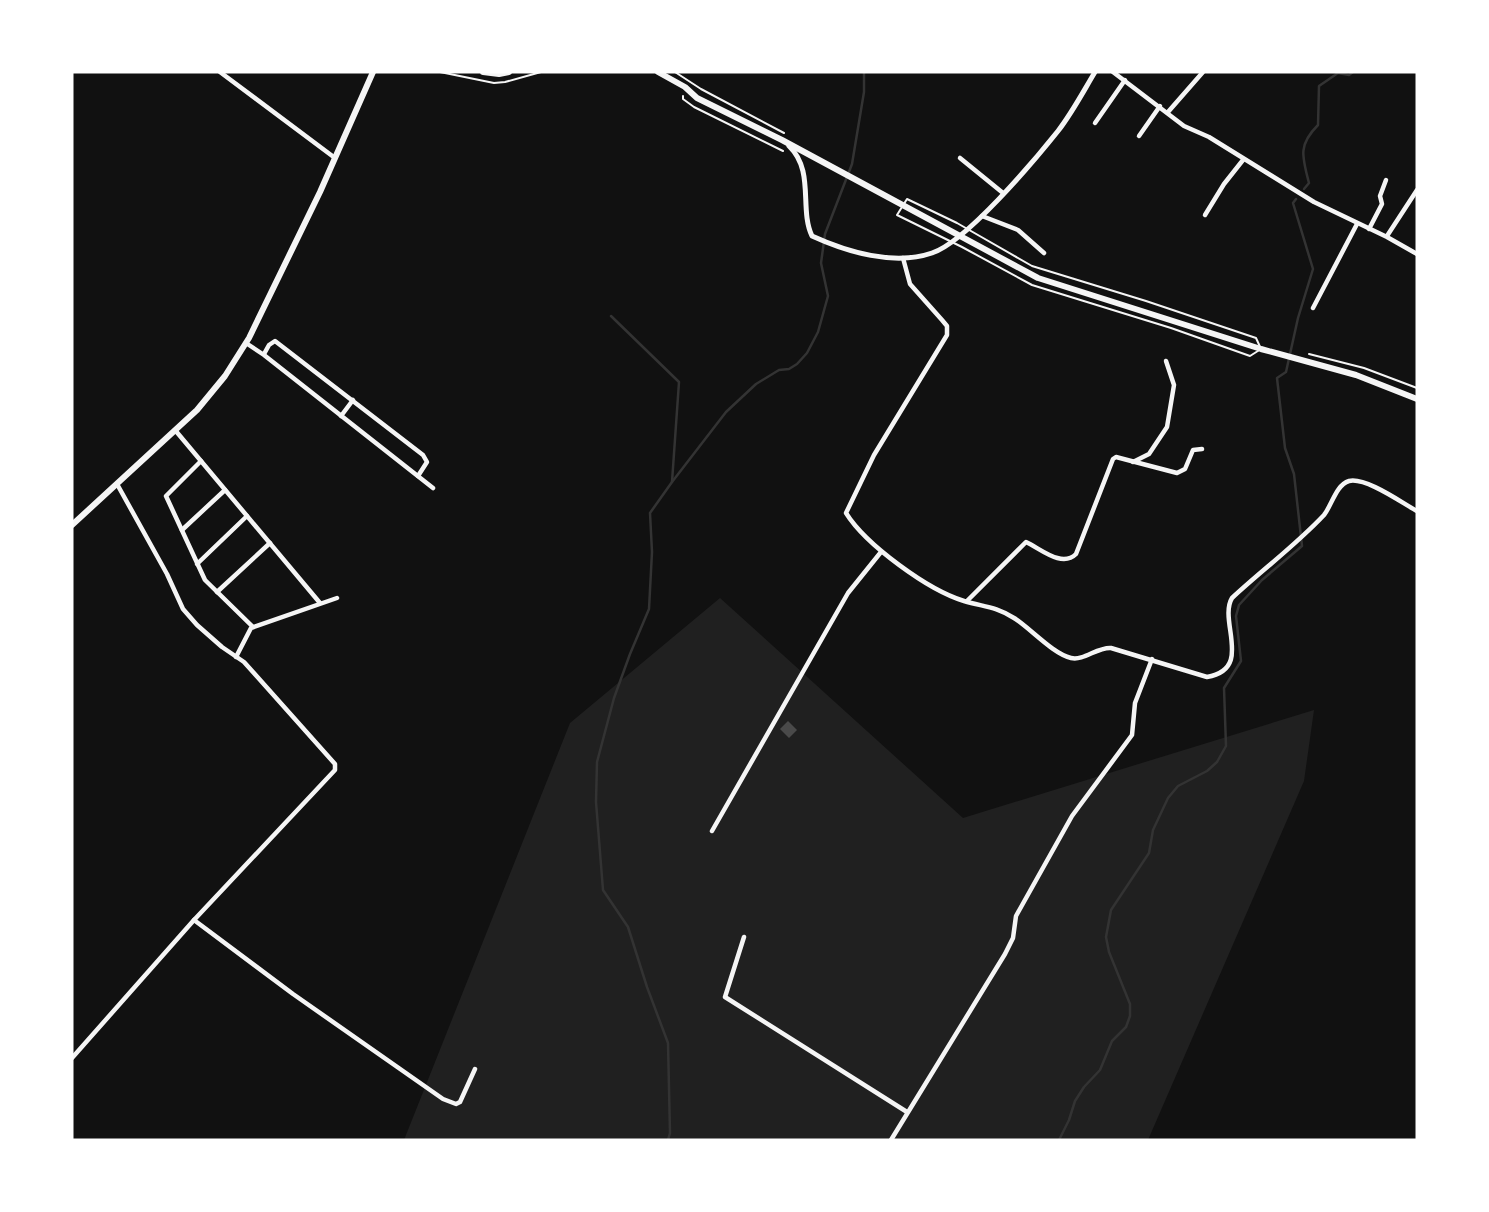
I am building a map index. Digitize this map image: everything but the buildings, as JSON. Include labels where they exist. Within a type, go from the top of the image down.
[{"type":"main road","points":[[72,525],[213,393],[246,344],[320,192],[373,72]]},
{"type":"main road","points":[[483,72],[509,72]]},
{"type":"main road","points":[[658,72],[685,87],[697,98],[782,139],[1038,278],[1261,349],[1369,380],[1417,398]]},
{"type":"street","points":[[220,72],[335,159]]},
{"type":"street","points":[[782,139],[799,159],[805,184],[810,233],[819,239],[878,256],[903,258],[930,254],[952,242],[1003,193],[1058,130],[1095,72]]},
{"type":"street","points":[[1113,72],[1184,126],[1209,137],[1314,202],[1417,254]]},
{"type":"street","points":[[1168,112],[1203,72]]},
{"type":"street","points":[[1095,123],[1125,80]]},
{"type":"street","points":[[1139,136],[1160,106]]},
{"type":"street","points":[[960,158],[1003,193]]},
{"type":"street","points":[[1205,215],[1243,160]]},
{"type":"street","points":[[1369,229],[1382,204],[1380,195],[1386,180]]},
{"type":"street","points":[[1387,237],[1417,190]]},
{"type":"street","points":[[982,216],[1018,230],[1044,253]]},
{"type":"street","points":[[1313,308],[1357,224]]},
{"type":"street","points":[[903,258],[910,284],[938,315],[948,331],[874,455],[846,513],[881,552],[947,594],[966,602],[985,604],[1003,612],[1069,657],[1076,659],[1101,648],[1111,648],[1207,677],[1221,672],[1233,652],[1229,603],[1308,530],[1328,509],[1340,487],[1350,481],[1362,482],[1417,511]]},
{"type":"street","points":[[264,355],[269,345],[275,341],[424,455],[427,462],[418,476]]},
{"type":"street","points":[[246,344],[264,355],[433,488]]},
{"type":"street","points":[[1133,462],[1149,454],[1167,427],[1174,385],[1166,361]]},
{"type":"street","points":[[341,416],[353,400]]},
{"type":"street","points":[[175,429],[320,603]]},
{"type":"street","points":[[966,602],[1026,542],[1061,561],[1070,560],[1076,554],[1111,461],[1116,457],[1171,473],[1185,469],[1193,450],[1202,449]]},
{"type":"street","points":[[201,461],[166,496],[205,580],[253,627]]},
{"type":"street","points":[[72,1058],[194,920],[335,770],[335,764],[264,683],[197,625],[183,609],[167,574],[117,484]]},
{"type":"street","points":[[182,530],[225,490]]},
{"type":"street","points":[[197,564],[247,516]]},
{"type":"street","points":[[217,592],[270,543]]},
{"type":"street","points":[[712,831],[848,593],[881,552]]},
{"type":"street","points":[[236,657],[253,627],[337,598]]},
{"type":"street","points":[[891,1140],[1011,943],[1016,916],[1072,816],[1132,735],[1135,703],[1152,659]]},
{"type":"street","points":[[194,920],[293,994],[443,1099],[456,1104],[460,1102],[475,1069]]},
{"type":"street","points":[[744,937],[725,997],[907,1112]]},
{"type":"path","points":[[674,72],[792,139]]},
{"type":"path","points":[[952,242],[897,215],[907,200],[967,228],[1032,266],[1256,338],[1261,349]]},
{"type":"shaded area","points":[[720,598],[963,818],[1314,710],[1304,781],[1148,1140],[404,1140],[570,723]]},
{"type":"waterway","points":[[672,482],[726,412],[756,384],[779,370],[789,369],[797,364],[807,353],[818,332],[828,296],[821,263],[825,234],[852,164],[864,92],[864,72]]},
{"type":"waterway","points":[[1304,189],[1309,183],[1303,151],[1307,139],[1318,125],[1319,86],[1338,73],[1349,75],[1353,72]]},
{"type":"waterway","points":[[1059,1140],[1075,1101],[1100,1070],[1112,1041],[1126,1027],[1130,1016],[1130,1004],[1109,952],[1106,937],[1111,910],[1149,853],[1153,830],[1168,798],[1178,786],[1207,771],[1217,762],[1226,746],[1224,688],[1241,661],[1236,616],[1239,605],[1262,580],[1302,546],[1294,474],[1285,448],[1277,378],[1286,372],[1313,269],[1293,203],[1296,199]]},
{"type":"waterway","points":[[611,316],[679,382],[672,482],[650,513],[652,552],[649,609],[614,698],[597,762],[596,802],[603,890],[628,927],[668,1043],[668,1140]]}]
